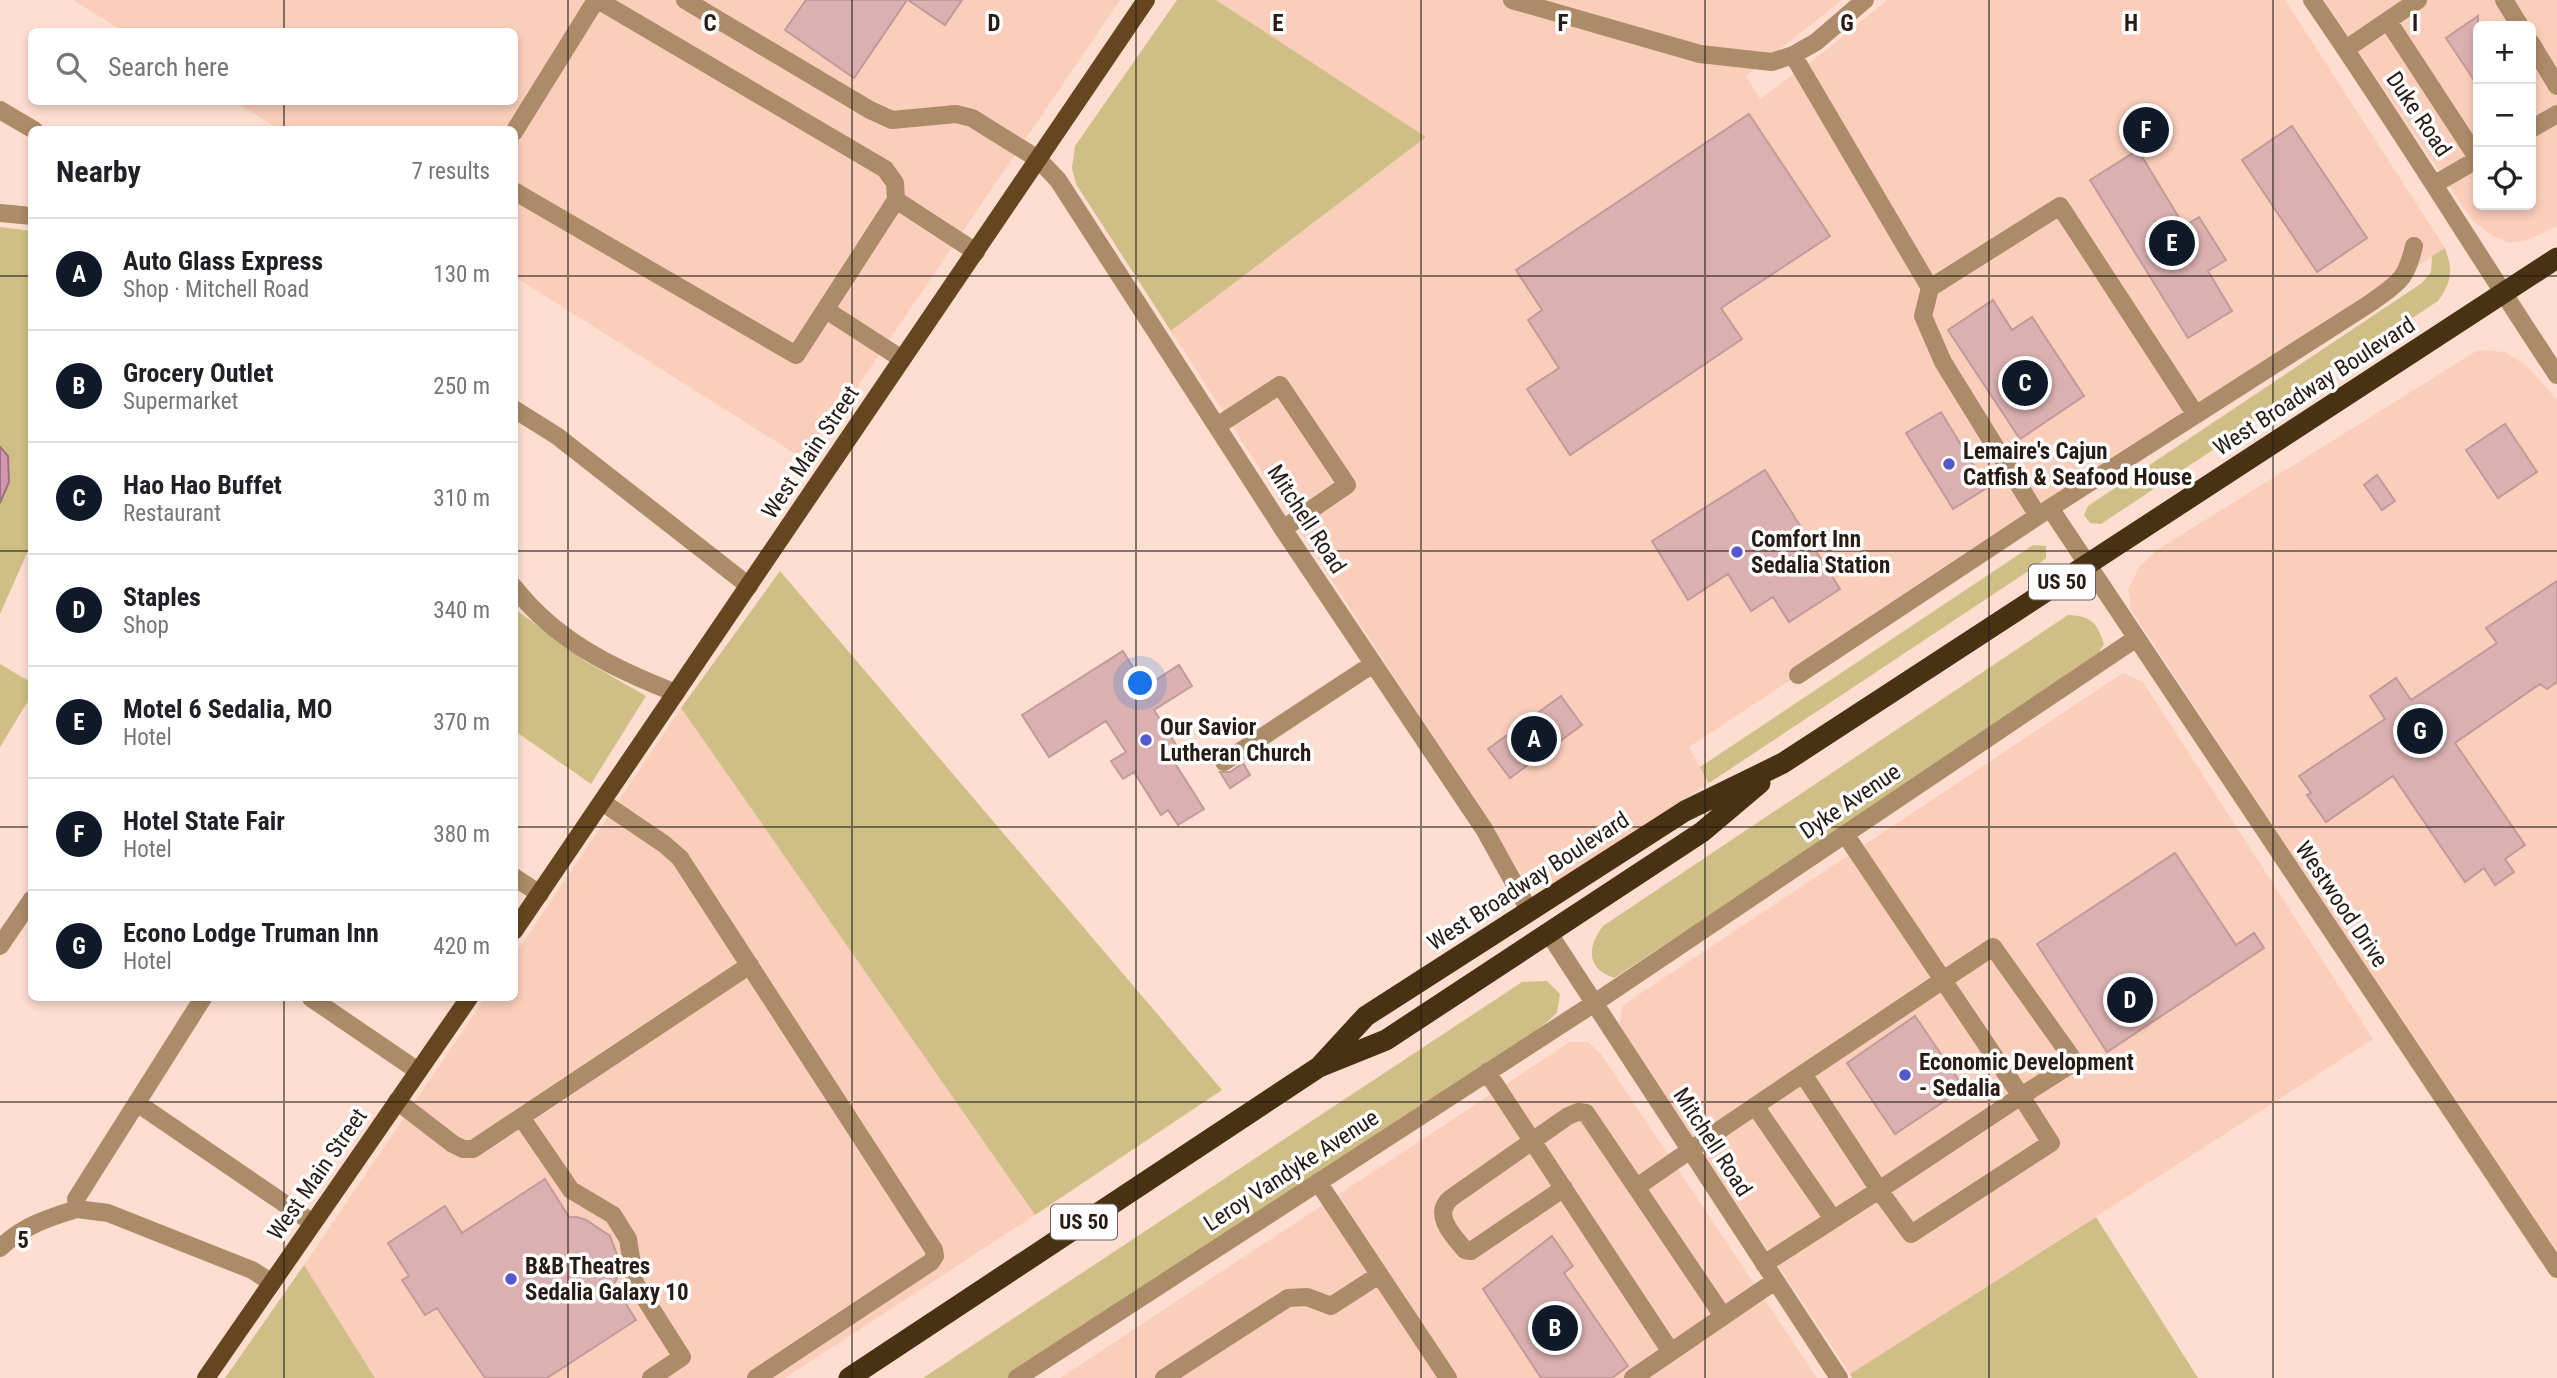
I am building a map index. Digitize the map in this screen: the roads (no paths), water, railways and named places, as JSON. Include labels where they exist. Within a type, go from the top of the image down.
[{"type":"highway","name":"West Broadway Boulevard","points":[[1319,1067],[1366,1016],[1685,811],[1783,763],[2557,258]]},
{"type":"highway","name":"West Broadway Boulevard","points":[[849,1378],[1319,1067],[1386,1040],[1702,832],[1783,763]]},
{"type":"main road","name":"West Main Street","points":[[518,925],[1146,0]]},
{"type":"main road","name":"West Main Street","points":[[206,1378],[467,1001]]},
{"type":"street","points":[[518,126],[597,0],[886,169],[895,183],[897,200],[796,355],[518,193]]},
{"type":"street","name":"Mitchell Road","points":[[685,0],[870,110],[892,120],[956,114],[972,118],[1038,159],[1058,180],[1283,529],[1484,829],[1529,911]]},
{"type":"street","points":[[1512,0],[1700,54],[1772,62],[1793,55],[1816,42],[1865,0]]},
{"type":"street","name":"Duke Road","points":[[2312,0],[2435,184],[2557,375]]},
{"type":"street","points":[[2346,49],[2418,0]]},
{"type":"street","points":[[2504,0],[2517,21]]},
{"type":"street","points":[[2388,20],[2478,159],[2435,184]]},
{"type":"street","points":[[2536,51],[2557,86]]},
{"type":"street","points":[[1793,55],[1930,288],[2060,206],[2196,415]]},
{"type":"street","points":[[0,110],[28,126]]},
{"type":"street","points":[[2536,126],[2557,114]]},
{"type":"street","points":[[897,200],[976,252]]},
{"type":"street","points":[[0,213],[28,216]]},
{"type":"street","points":[[1798,675],[2044,512],[2396,285],[2409,270],[2414,246]]},
{"type":"street","name":"Westwood Drive","points":[[1930,288],[1923,316],[1942,362],[2044,512],[2087,566],[2557,1269]]},
{"type":"street","points":[[826,310],[902,359]]},
{"type":"street","points":[[1217,426],[1280,385],[1347,485],[1283,529]]},
{"type":"street","points":[[518,412],[556,436],[748,586]]},
{"type":"street","points":[[518,591],[549,626],[603,662],[676,693]]},
{"type":"street","name":"Dyke Avenue","points":[[1592,1004],[2135,639]]},
{"type":"street","points":[[1224,762],[1373,664]]},
{"type":"street","points":[[602,802],[680,858],[931,1242],[934,1256],[931,1262],[756,1378]]},
{"type":"street","points":[[1803,1074],[1911,1234],[2051,1143],[1844,834]]},
{"type":"street","points":[[518,880],[540,894]]},
{"type":"street","points":[[0,946],[28,905]]},
{"type":"street","name":"Mitchell Road","points":[[1548,932],[1592,1004],[1839,1378]]},
{"type":"street","points":[[1637,1187],[1993,947],[2075,1062],[1764,1264]]},
{"type":"street","points":[[397,1101],[453,1144],[463,1149],[473,1149],[750,965]]},
{"type":"street","points":[[77,1209],[76,1199],[201,1001]]},
{"type":"street","points":[[315,1001],[418,1071]]},
{"type":"street","name":"Leroy Vandyke Avenue","points":[[1017,1378],[1592,1004]]},
{"type":"street","points":[[1487,1072],[1671,1352]]},
{"type":"street","points":[[137,1102],[313,1223]]},
{"type":"street","points":[[1755,1106],[1833,1219]]},
{"type":"street","points":[[1564,1188],[1471,1251],[1465,1250],[1445,1223],[1442,1213],[1443,1204],[1532,1141],[1568,1116],[1578,1112],[1586,1113],[1723,1316]]},
{"type":"street","points":[[521,1117],[563,1181],[580,1196],[613,1215],[628,1239],[635,1283],[682,1357],[651,1378]]},
{"type":"street","points":[[1318,1182],[1448,1378]]},
{"type":"street","points":[[0,1248],[14,1234],[40,1220],[77,1209],[108,1213],[252,1270],[272,1283]]},
{"type":"street","points":[[1164,1378],[1288,1298],[1307,1297],[1331,1306],[1379,1275]]},
{"type":"street","points":[[1633,1378],[1775,1282]]},
{"type":"place","name":"Hotel State Fair","points":[[2146,130]]},
{"type":"place","name":"Motel 6 Sedalia, MO","points":[[2172,243]]},
{"type":"place","name":"Hao Hao Buffet","points":[[2025,383]]},
{"type":"place","name":"Lemaire's Cajun Catfish & Seafood House","points":[[1949,464]]},
{"type":"place","name":"Comfort Inn Sedalia Station","points":[[1737,552]]},
{"type":"place","name":"Econo Lodge Truman Inn","points":[[2420,731]]},
{"type":"place","name":"Auto Glass Express","points":[[1534,739]]},
{"type":"place","name":"Our Savior Lutheran Church","points":[[1146,740]]},
{"type":"place","name":"Staples","points":[[2130,1000]]},
{"type":"place","name":"Economic Development - Sedalia","points":[[1905,1075]]},
{"type":"place","name":"B&B Theatres Sedalia Galaxy 10","points":[[511,1279]]},
{"type":"place","name":"Grocery Outlet","points":[[1555,1328]]}]
